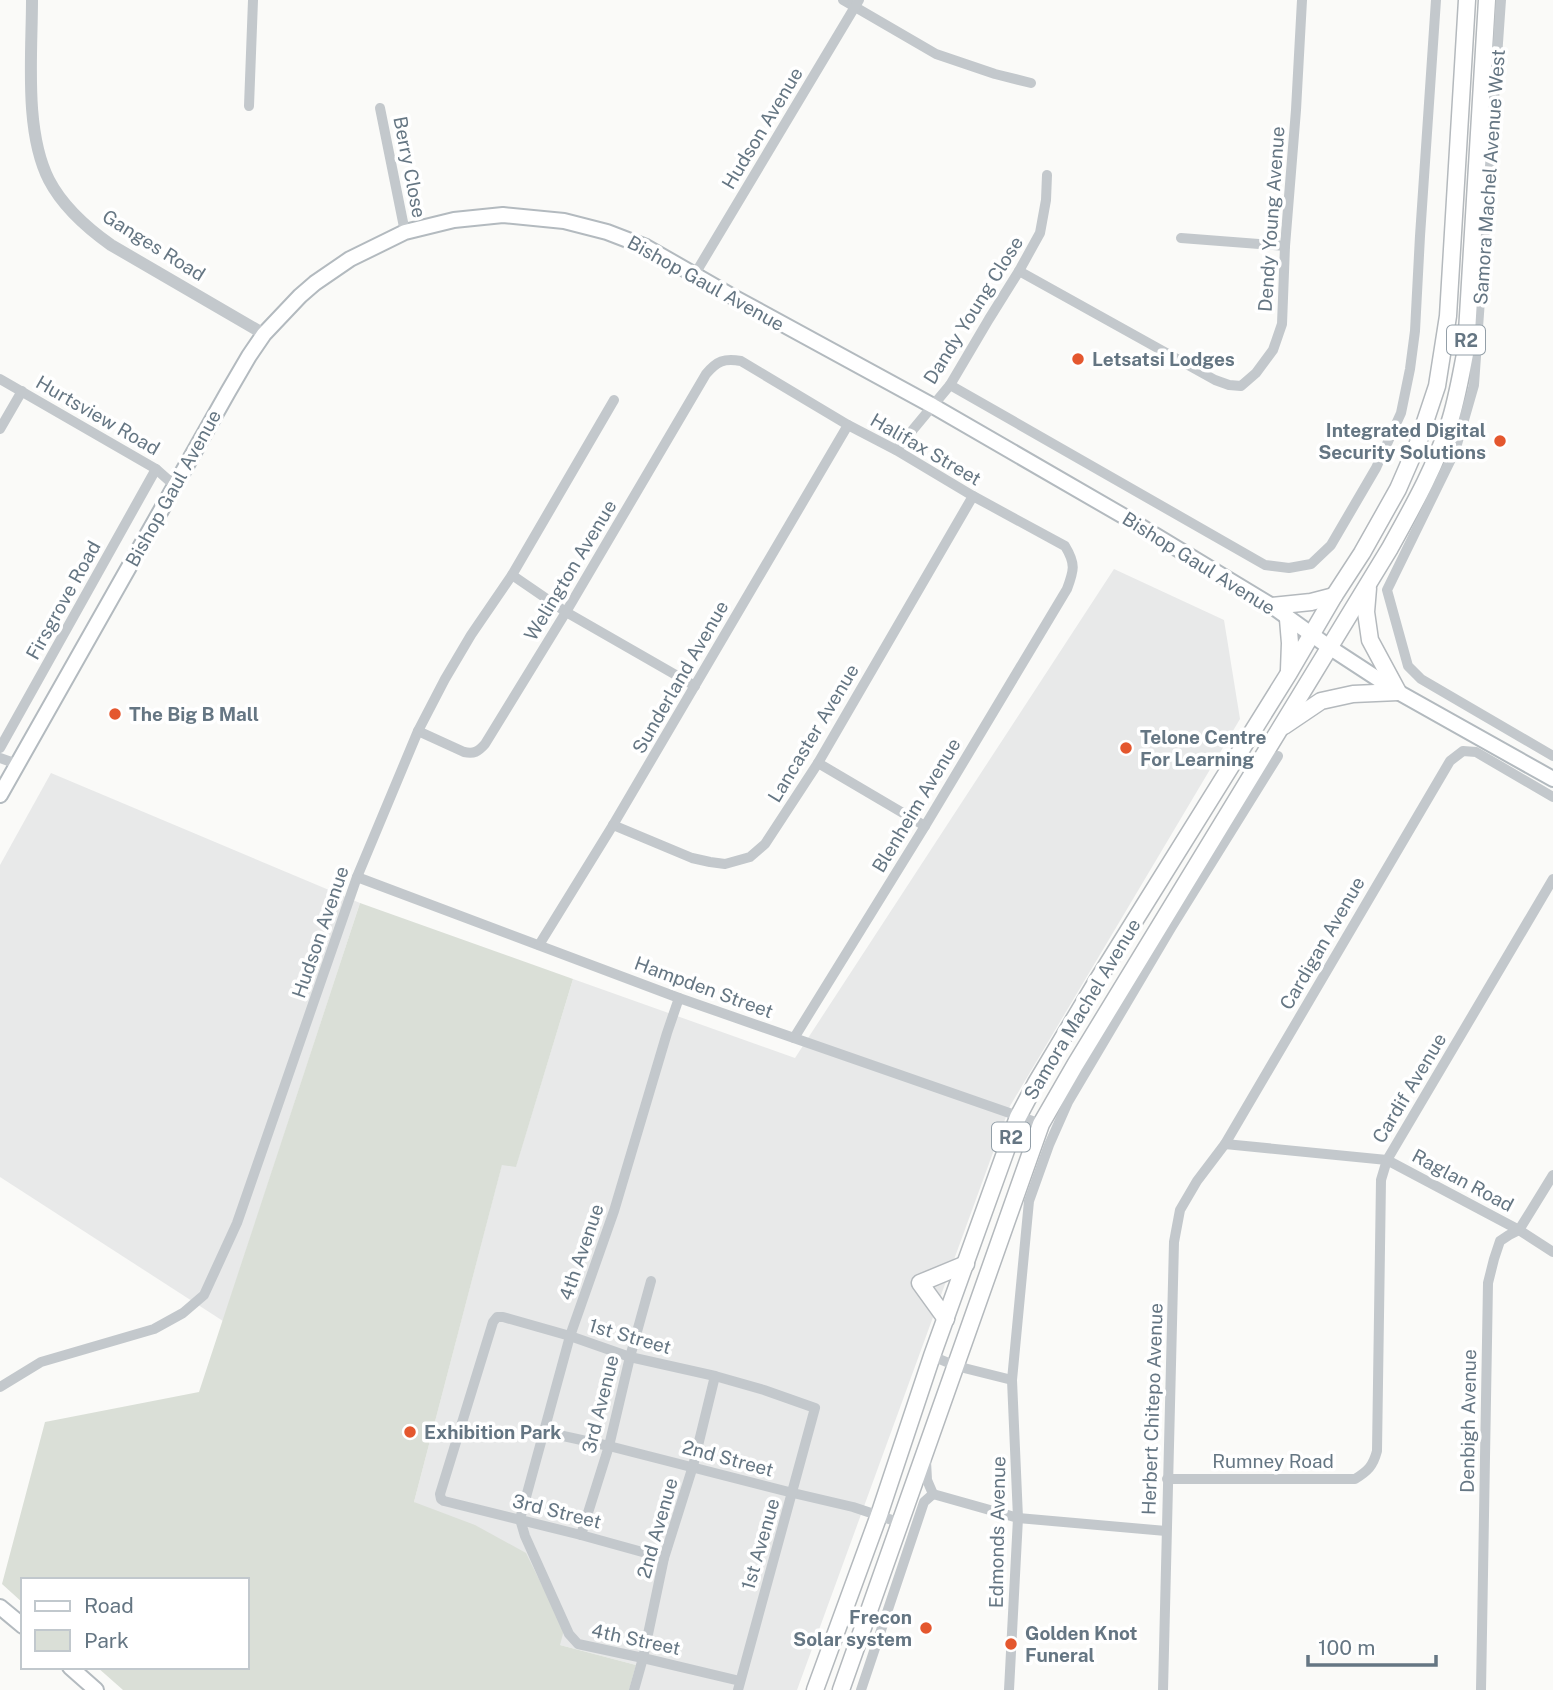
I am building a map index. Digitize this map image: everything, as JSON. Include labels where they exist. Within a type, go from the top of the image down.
[{"type":"highway","name":"Samora Machel Avenue West","points":[[1311,634],[1398,489],[1418,443],[1437,386],[1448,316],[1467,0]]},
{"type":"highway","name":"Samora Machel Avenue West","points":[[1329,647],[1369,584],[1429,475],[1449,424],[1460,381],[1466,349],[1487,0]]},
{"type":"highway","points":[[1279,729],[1321,701],[1353,694],[1398,692],[1370,640],[1366,612],[1369,584]]},
{"type":"highway","points":[[1272,606],[1311,602],[1334,596]]},
{"type":"highway","points":[[1288,619],[1289,673]]},
{"type":"highway","name":"Samora Machel Avenue","points":[[815,1690],[879,1516],[932,1356],[1018,1117],[1097,981],[1311,634]]},
{"type":"highway","name":"Samora Machel Avenue","points":[[841,1690],[1041,1124],[1074,1065],[1329,647]]},
{"type":"highway","points":[[946,1319],[920,1283],[965,1265]]},
{"type":"main road","name":"Bishop Gaul Avenue","points":[[0,795],[235,380],[264,334],[282,314],[315,283],[350,259],[405,232],[454,219],[524,216],[564,221],[607,232],[646,247],[933,406],[1125,517],[1272,606],[1398,692],[1553,779]]},
{"type":"main road","points":[[0,1607],[21,1624]]},
{"type":"main road","points":[[72,1669],[96,1690]]},
{"type":"street","name":"Ganges Road","points":[[32,0],[32,80],[36,139],[40,159],[58,196],[94,233],[111,245],[264,334]]},
{"type":"street","points":[[249,106],[253,0]]},
{"type":"street","points":[[843,0],[857,4],[936,54],[1031,83]]},
{"type":"street","name":"Dendy Young Avenue","points":[[1019,271],[1215,380],[1229,386],[1241,386],[1256,373],[1273,350],[1282,324],[1302,0]]},
{"type":"street","name":"Bishop Gaul Avenue","points":[[950,385],[1265,565],[1289,568],[1311,564],[1331,545],[1377,468],[1401,413],[1415,331],[1436,0]]},
{"type":"street","name":"Samora Machel Avenue West","points":[[1501,0],[1474,385],[1455,451],[1387,590],[1408,666],[1421,679],[1553,756]]},
{"type":"street","name":"Hudson Avenue","points":[[695,274],[857,4]]},
{"type":"street","name":"Berry Close","points":[[380,108],[405,232]]},
{"type":"street","name":"Dandy Young Close","points":[[896,450],[950,385],[1040,233],[1047,175]]},
{"type":"street","points":[[1181,238],[1285,246]]},
{"type":"street","name":"Halifax Street","points":[[730,359],[741,361],[848,425],[1065,547],[1073,559],[1073,573],[1067,589]]},
{"type":"street","name":"Welington Avenue","points":[[418,731],[464,752],[478,751],[485,744],[706,374],[721,361],[730,359]]},
{"type":"street","name":"Hurtsview Road","points":[[0,379],[156,469],[174,485]]},
{"type":"street","points":[[0,429],[22,391]]},
{"type":"street","name":"Hudson Avenue","points":[[0,1387],[41,1362],[154,1329],[183,1313],[204,1295],[237,1223],[357,877],[418,731],[471,635],[512,575],[614,400]]},
{"type":"street","name":"Sunderland Avenue","points":[[539,945],[613,825],[848,425]]},
{"type":"street","name":"Firsgrove Road","points":[[0,748],[156,469]]},
{"type":"street","name":"Lancaster Avenue","points":[[613,825],[692,858],[725,864],[750,857],[765,844],[818,763],[973,496]]},
{"type":"street","points":[[512,575],[566,612],[695,685]]},
{"type":"street","name":"Blenheim Avenue","points":[[794,1038],[1067,589]]},
{"type":"street","name":"Cardigan Avenue","points":[[1225,1144],[1450,761],[1463,751],[1476,752],[1553,797]]},
{"type":"street","name":"Edmonds Avenue","points":[[1009,1690],[1018,1518],[1012,1380],[1028,1201],[1068,1102],[1278,756]]},
{"type":"street","points":[[0,758],[17,764]]},
{"type":"street","points":[[818,763],[925,826]]},
{"type":"street","name":"Hampden Street","points":[[357,877],[679,998],[1041,1124]]},
{"type":"street","name":"Cardif Avenue","points":[[1374,1464],[1377,1451],[1381,1180],[1387,1160],[1553,879]]},
{"type":"street","name":"4th Avenue","points":[[520,1520],[570,1336],[614,1211],[679,998]]},
{"type":"street","name":"Raglan Road","points":[[1225,1144],[1387,1160],[1519,1230],[1553,1252]]},
{"type":"street","name":"Herbert Chitepo Avenue","points":[[1163,1690],[1174,1242],[1180,1210],[1197,1181],[1225,1144]]},
{"type":"street","name":"Denbigh Avenue","points":[[1481,1690],[1488,1283],[1500,1241],[1519,1230],[1553,1175]]},
{"type":"street","name":"3rd Avenue","points":[[581,1535],[609,1446],[651,1281]]},
{"type":"street","name":"1st Street","points":[[441,1499],[440,1494],[493,1322],[497,1317],[570,1336],[630,1357],[764,1390],[815,1408]]},
{"type":"street","points":[[932,1356],[956,1366],[1012,1380]]},
{"type":"street","name":"2nd Avenue","points":[[634,1690],[664,1558],[693,1466],[715,1376]]},
{"type":"street","name":"1st Avenue","points":[[739,1686],[815,1408]]},
{"type":"street","name":"2nd Street","points":[[545,1432],[693,1466],[853,1507],[901,1523]]},
{"type":"street","points":[[926,1451],[926,1480],[933,1494],[1018,1518],[1166,1531]]},
{"type":"street","name":"Rumney Road","points":[[1167,1479],[1355,1479],[1374,1464]]},
{"type":"street","points":[[861,1690],[924,1502],[933,1494]]},
{"type":"street","name":"3rd Street","points":[[441,1499],[664,1558]]},
{"type":"street","name":"4th Street","points":[[520,1520],[573,1641],[739,1686]]},
{"type":"shaded area","points":[[1114,569],[1224,620],[1240,719],[1010,1106],[797,1690],[629,1690],[636,1665],[560,1645],[414,1502],[502,1164],[516,1166],[573,979],[795,1058]]},
{"type":"shaded area","points":[[51,773],[360,903],[223,1321],[0,1177],[0,865]]},
{"type":"green space","points":[[360,903],[573,979],[516,1167],[502,1165],[414,1502],[475,1525],[526,1553],[564,1630],[560,1645],[636,1665],[629,1690],[123,1690],[99,1669],[248,1669],[248,1578],[21,1578],[21,1601],[2,1584],[45,1422],[199,1392]]},
{"type":"place","name":"Letsatsi Lodges","points":[[1078,359]]},
{"type":"place","name":"Integrated Digital Security Solutions","points":[[1500,441]]},
{"type":"place","name":"The Big B Mall","points":[[115,714]]},
{"type":"place","name":"Telone Centre For Learning","points":[[1126,748]]},
{"type":"place","name":"Exhibition Park","points":[[410,1432]]},
{"type":"place","name":"Frecon Solar system","points":[[926,1628]]},
{"type":"place","name":"Golden Knot Funeral","points":[[1011,1644]]}]
